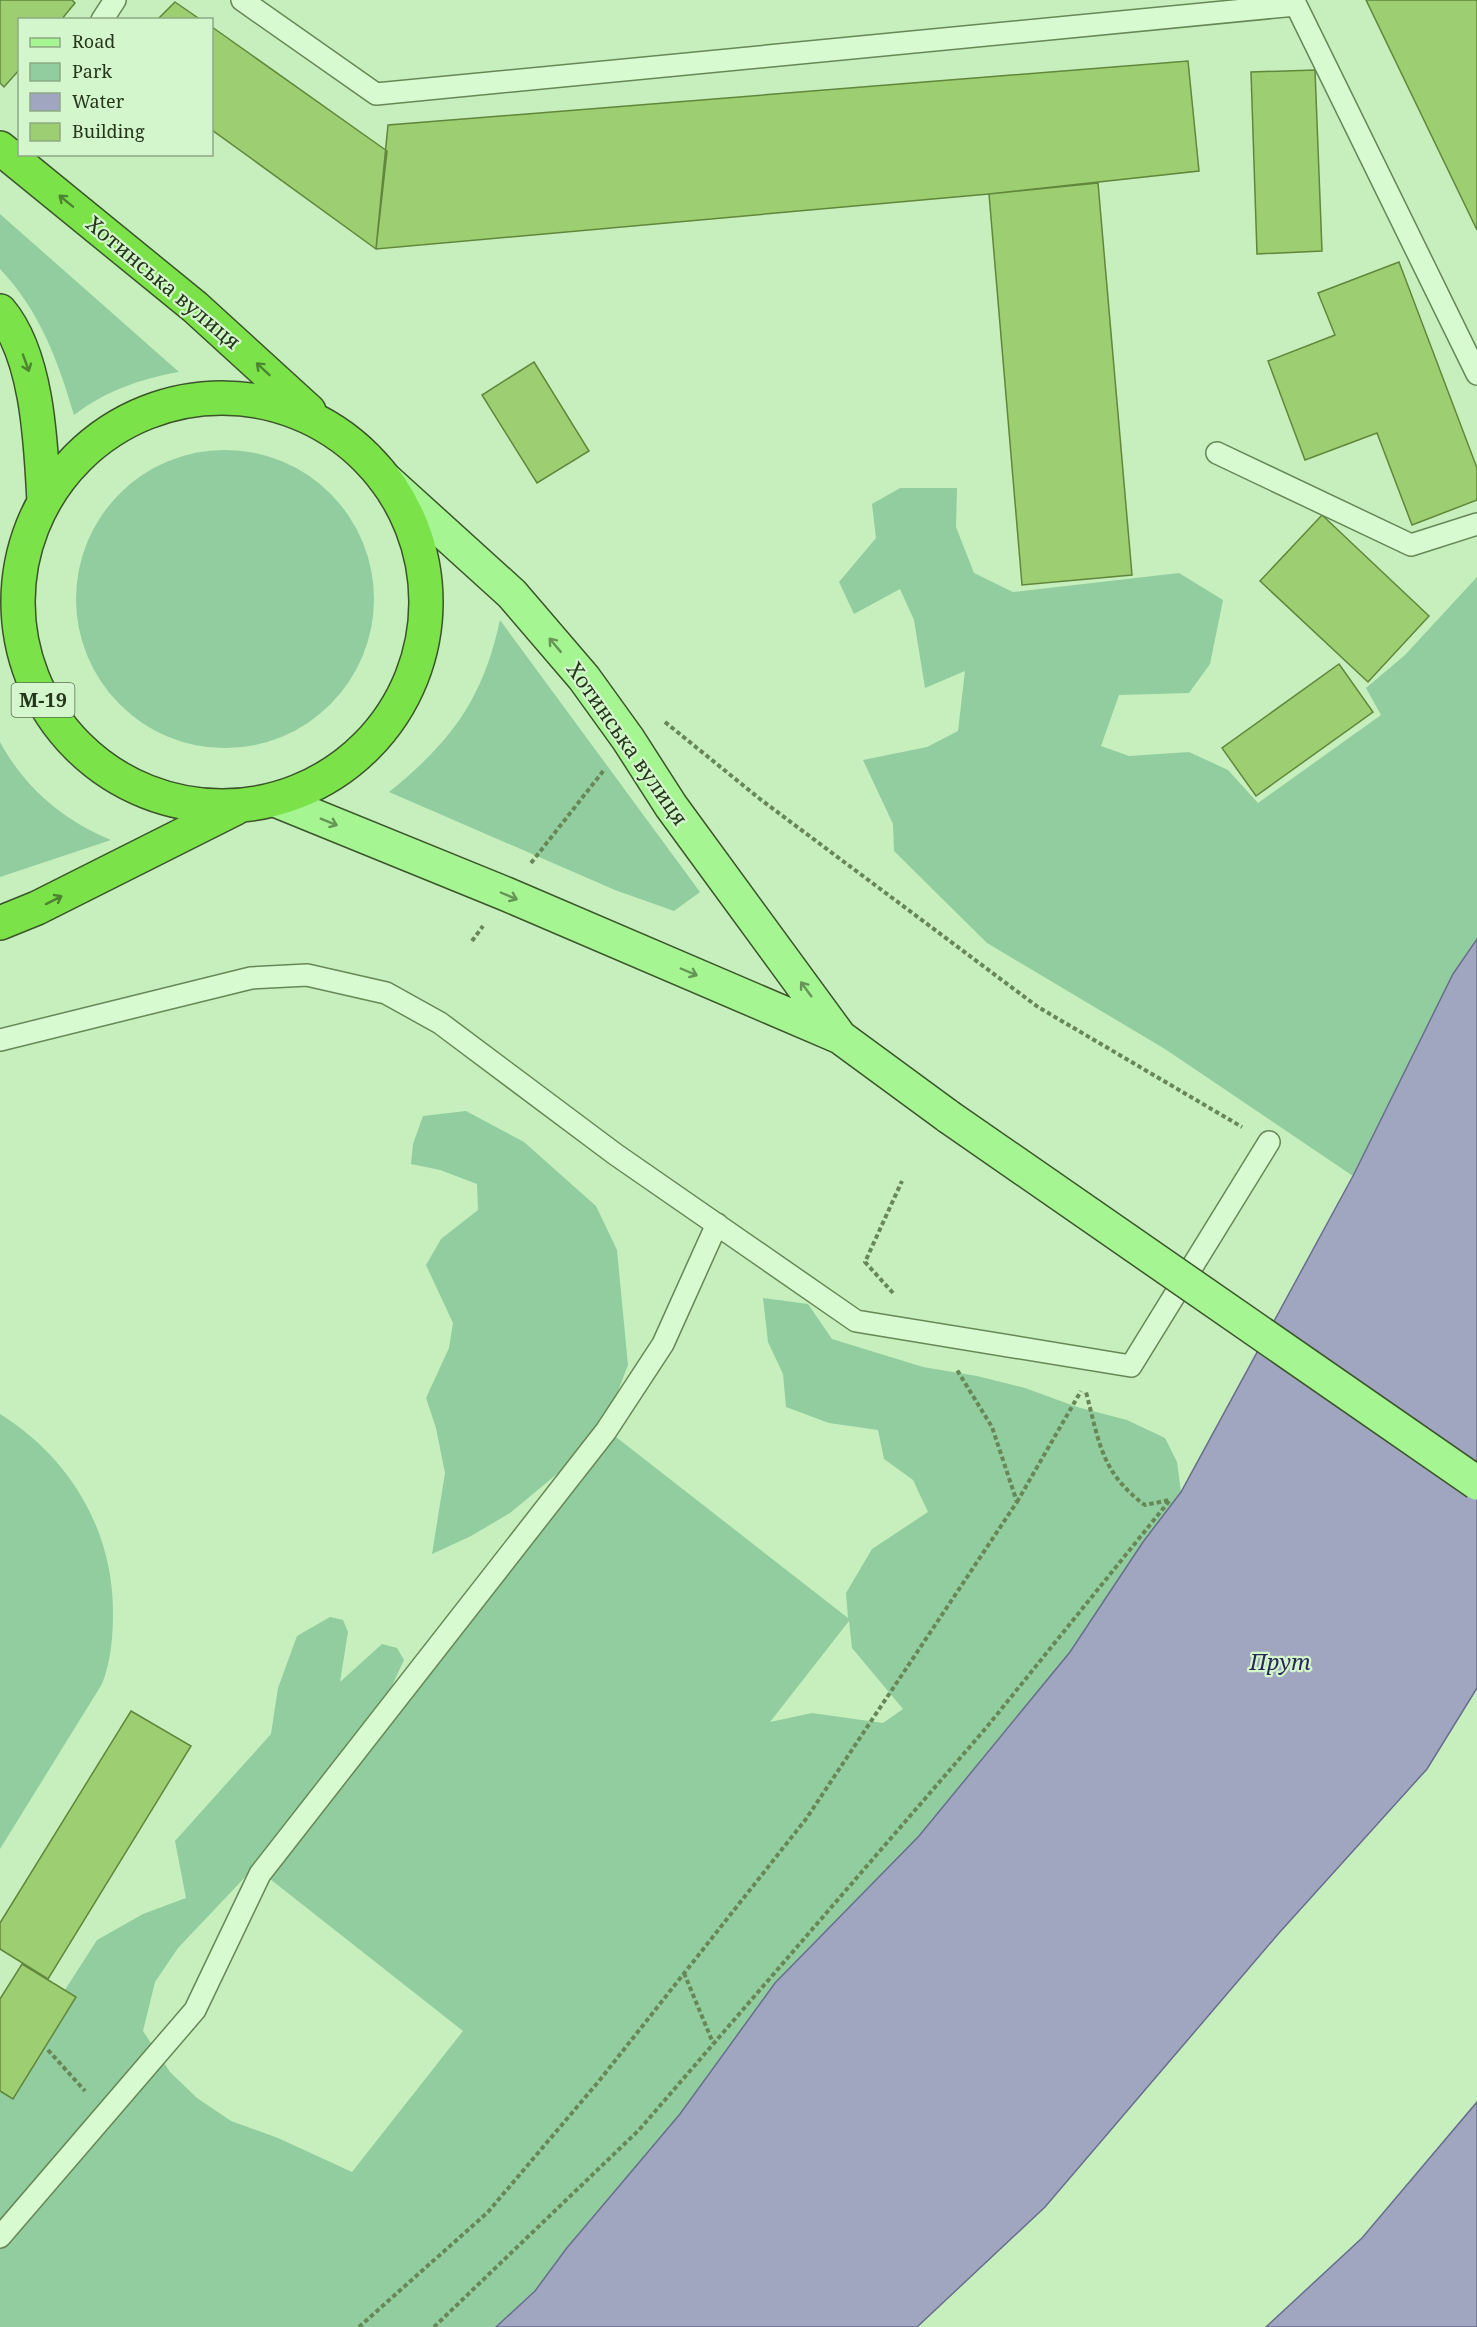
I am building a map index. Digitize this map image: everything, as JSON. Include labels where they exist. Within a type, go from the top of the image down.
[{"type":"highway","name":"Хотинська вулиця","points":[[11,151],[195,307],[321,423]]},
{"type":"highway","name":"М-19","points":[[0,311],[28,366],[39,422],[44,502]]},
{"type":"highway","name":"М-19","points":[[0,589],[23,554],[44,502],[79,456],[101,437],[153,410],[210,398],[238,398],[295,411],[321,423],[356,447],[384,478],[402,504],[423,562],[426,623],[420,654],[410,683],[395,710],[377,735],[331,776],[303,790],[274,800],[240,806],[204,807],[169,801],[137,789],[106,772],[79,749],[56,722],[37,692],[25,659],[18,624],[18,589],[23,554]]},
{"type":"highway","name":"М-19","points":[[0,923],[37,908],[240,806]]},
{"type":"main road","name":"Хотинська вулиця","points":[[384,478],[512,594],[584,678],[628,739],[671,806],[840,1037]]},
{"type":"main road","name":"Хотинська вулиця","points":[[274,800],[506,894],[840,1037],[949,1117],[1477,1483]]},
{"type":"lane","points":[[103,18],[115,0]]},
{"type":"lane","points":[[242,0],[376,94],[1295,2],[1477,374]]},
{"type":"lane","points":[[1217,453],[1411,545],[1477,524]]},
{"type":"lane","points":[[0,1040],[252,978],[307,975],[386,993],[440,1023],[615,1154],[856,1321],[1131,1366],[1269,1142]]},
{"type":"lane","points":[[0,2237],[195,2010],[260,1874],[606,1431],[663,1344],[717,1224]]},
{"type":"path","points":[[472,941],[506,894],[651,710],[760,799],[1038,1007],[1269,1142]]},
{"type":"path","points":[[895,1296],[865,1262],[902,1181]]},
{"type":"path","points":[[954,1364],[992,1427],[1017,1502]]},
{"type":"path","points":[[359,2327],[488,2212],[599,2081],[806,1819],[1017,1502],[1084,1385],[1105,1461],[1125,1490],[1145,1505],[1170,1500],[986,1728],[639,2130],[435,2327]]},
{"type":"path","points":[[684,1972],[713,2043]]},
{"type":"path","points":[[48,2050],[106,2114]]},
{"type":"green space","points":[[0,214],[179,372],[150,378],[124,387],[98,399],[74,415],[54,356],[37,319],[0,269]]},
{"type":"green space","points":[[210,450],[240,450],[268,456],[295,467],[331,493],[349,516],[363,542],[374,584],[374,614],[363,656],[349,682],[331,705],[295,731],[268,742],[240,748],[210,748],[182,742],[155,731],[119,705],[110,694],[93,669],[82,642],[76,614],[76,584],[82,556],[93,529],[119,493],[130,484],[155,467],[182,456]]},
{"type":"green space","points":[[900,488],[957,488],[956,527],[974,573],[1013,592],[1179,573],[1223,600],[1210,664],[1189,693],[1119,695],[1101,746],[1129,756],[1189,752],[1228,770],[1258,803],[1381,715],[1366,688],[1405,655],[1477,577],[1477,939],[1453,974],[1353,1176],[1165,1049],[987,943],[894,851],[893,824],[863,760],[927,747],[958,731],[965,671],[925,688],[914,620],[900,589],[854,614],[839,582],[876,538],[872,504]]},
{"type":"green space","points":[[500,620],[700,892],[674,911],[615,890],[389,792],[430,755],[461,717],[484,673]]},
{"type":"green space","points":[[0,742],[21,774],[47,801],[77,823],[111,840],[0,877]]},
{"type":"green space","points":[[466,1111],[524,1142],[596,1206],[617,1250],[628,1365],[612,1407],[563,1469],[510,1513],[471,1536],[432,1554],[445,1473],[436,1428],[426,1398],[449,1348],[453,1323],[426,1265],[441,1239],[478,1210],[477,1184],[440,1170],[411,1164],[413,1144],[423,1116]]},
{"type":"green space","points":[[763,1298],[808,1304],[832,1339],[923,1367],[977,1376],[1025,1388],[1077,1407],[1127,1420],[1165,1438],[1177,1462],[1181,1492],[1143,1542],[1070,1652],[1027,1706],[919,1836],[775,1983],[680,2114],[566,2249],[535,2291],[496,2327],[0,2327],[0,2091],[97,1940],[143,1914],[186,1898],[175,1841],[271,1734],[278,1688],[297,1636],[330,1617],[343,1620],[348,1632],[340,1682],[382,1644],[397,1648],[404,1660],[390,1690],[340,1758],[249,1873],[178,1948],[155,1982],[143,2031],[170,2072],[197,2098],[231,2121],[278,2138],[352,2172],[463,2031],[270,1879],[616,1437],[848,1618],[846,1593],[872,1549],[928,1512],[913,1480],[884,1459],[878,1430],[829,1423],[786,1407],[783,1374],[768,1342]],"holes":[[[849,1621],[852,1648],[903,1709],[883,1723],[812,1713],[770,1722]]]},
{"type":"green space","points":[[0,1414],[25,1431],[47,1451],[82,1498],[105,1552],[111,1581],[113,1630],[108,1667],[102,1684],[0,1849]]},
{"type":"water","name":"Прут","points":[[1477,939],[1477,1688],[1427,1769],[1279,1933],[1045,2207],[917,2327],[496,2327],[535,2291],[566,2249],[680,2114],[775,1983],[919,1836],[1070,1652],[1143,1542],[1181,1492],[1353,1176],[1453,974]]},
{"type":"water","points":[[1477,2102],[1477,2327],[1266,2327],[1362,2238]]},
{"type":"building","points":[[0,0],[72,0],[75,3],[63,18],[18,18],[18,71],[4,87],[0,83]]},
{"type":"building","points":[[1366,0],[1477,0],[1477,230]]},
{"type":"building","points":[[175,2],[198,18],[159,18]]},
{"type":"building","points":[[213,28],[387,151],[376,249],[213,131]]},
{"type":"building","points":[[1188,61],[1199,171],[989,194],[376,249],[388,125]]},
{"type":"building","points":[[1315,70],[1322,251],[1257,254],[1251,72]]},
{"type":"building","points":[[1098,183],[1132,575],[1022,585],[989,194]]},
{"type":"building","points":[[1399,262],[1477,468],[1477,500],[1412,525],[1377,433],[1305,460],[1268,361],[1335,335],[1318,293]]},
{"type":"building","points":[[534,362],[589,451],[537,483],[482,395]]},
{"type":"building","points":[[1322,515],[1429,616],[1368,682],[1260,581]]},
{"type":"building","points":[[1339,664],[1373,712],[1256,796],[1222,748]]},
{"type":"building","points":[[131,1711],[191,1746],[48,1979],[0,1949],[0,1923]]},
{"type":"building","points":[[22,1964],[76,1997],[13,2099],[0,2091],[0,1999]]}]
